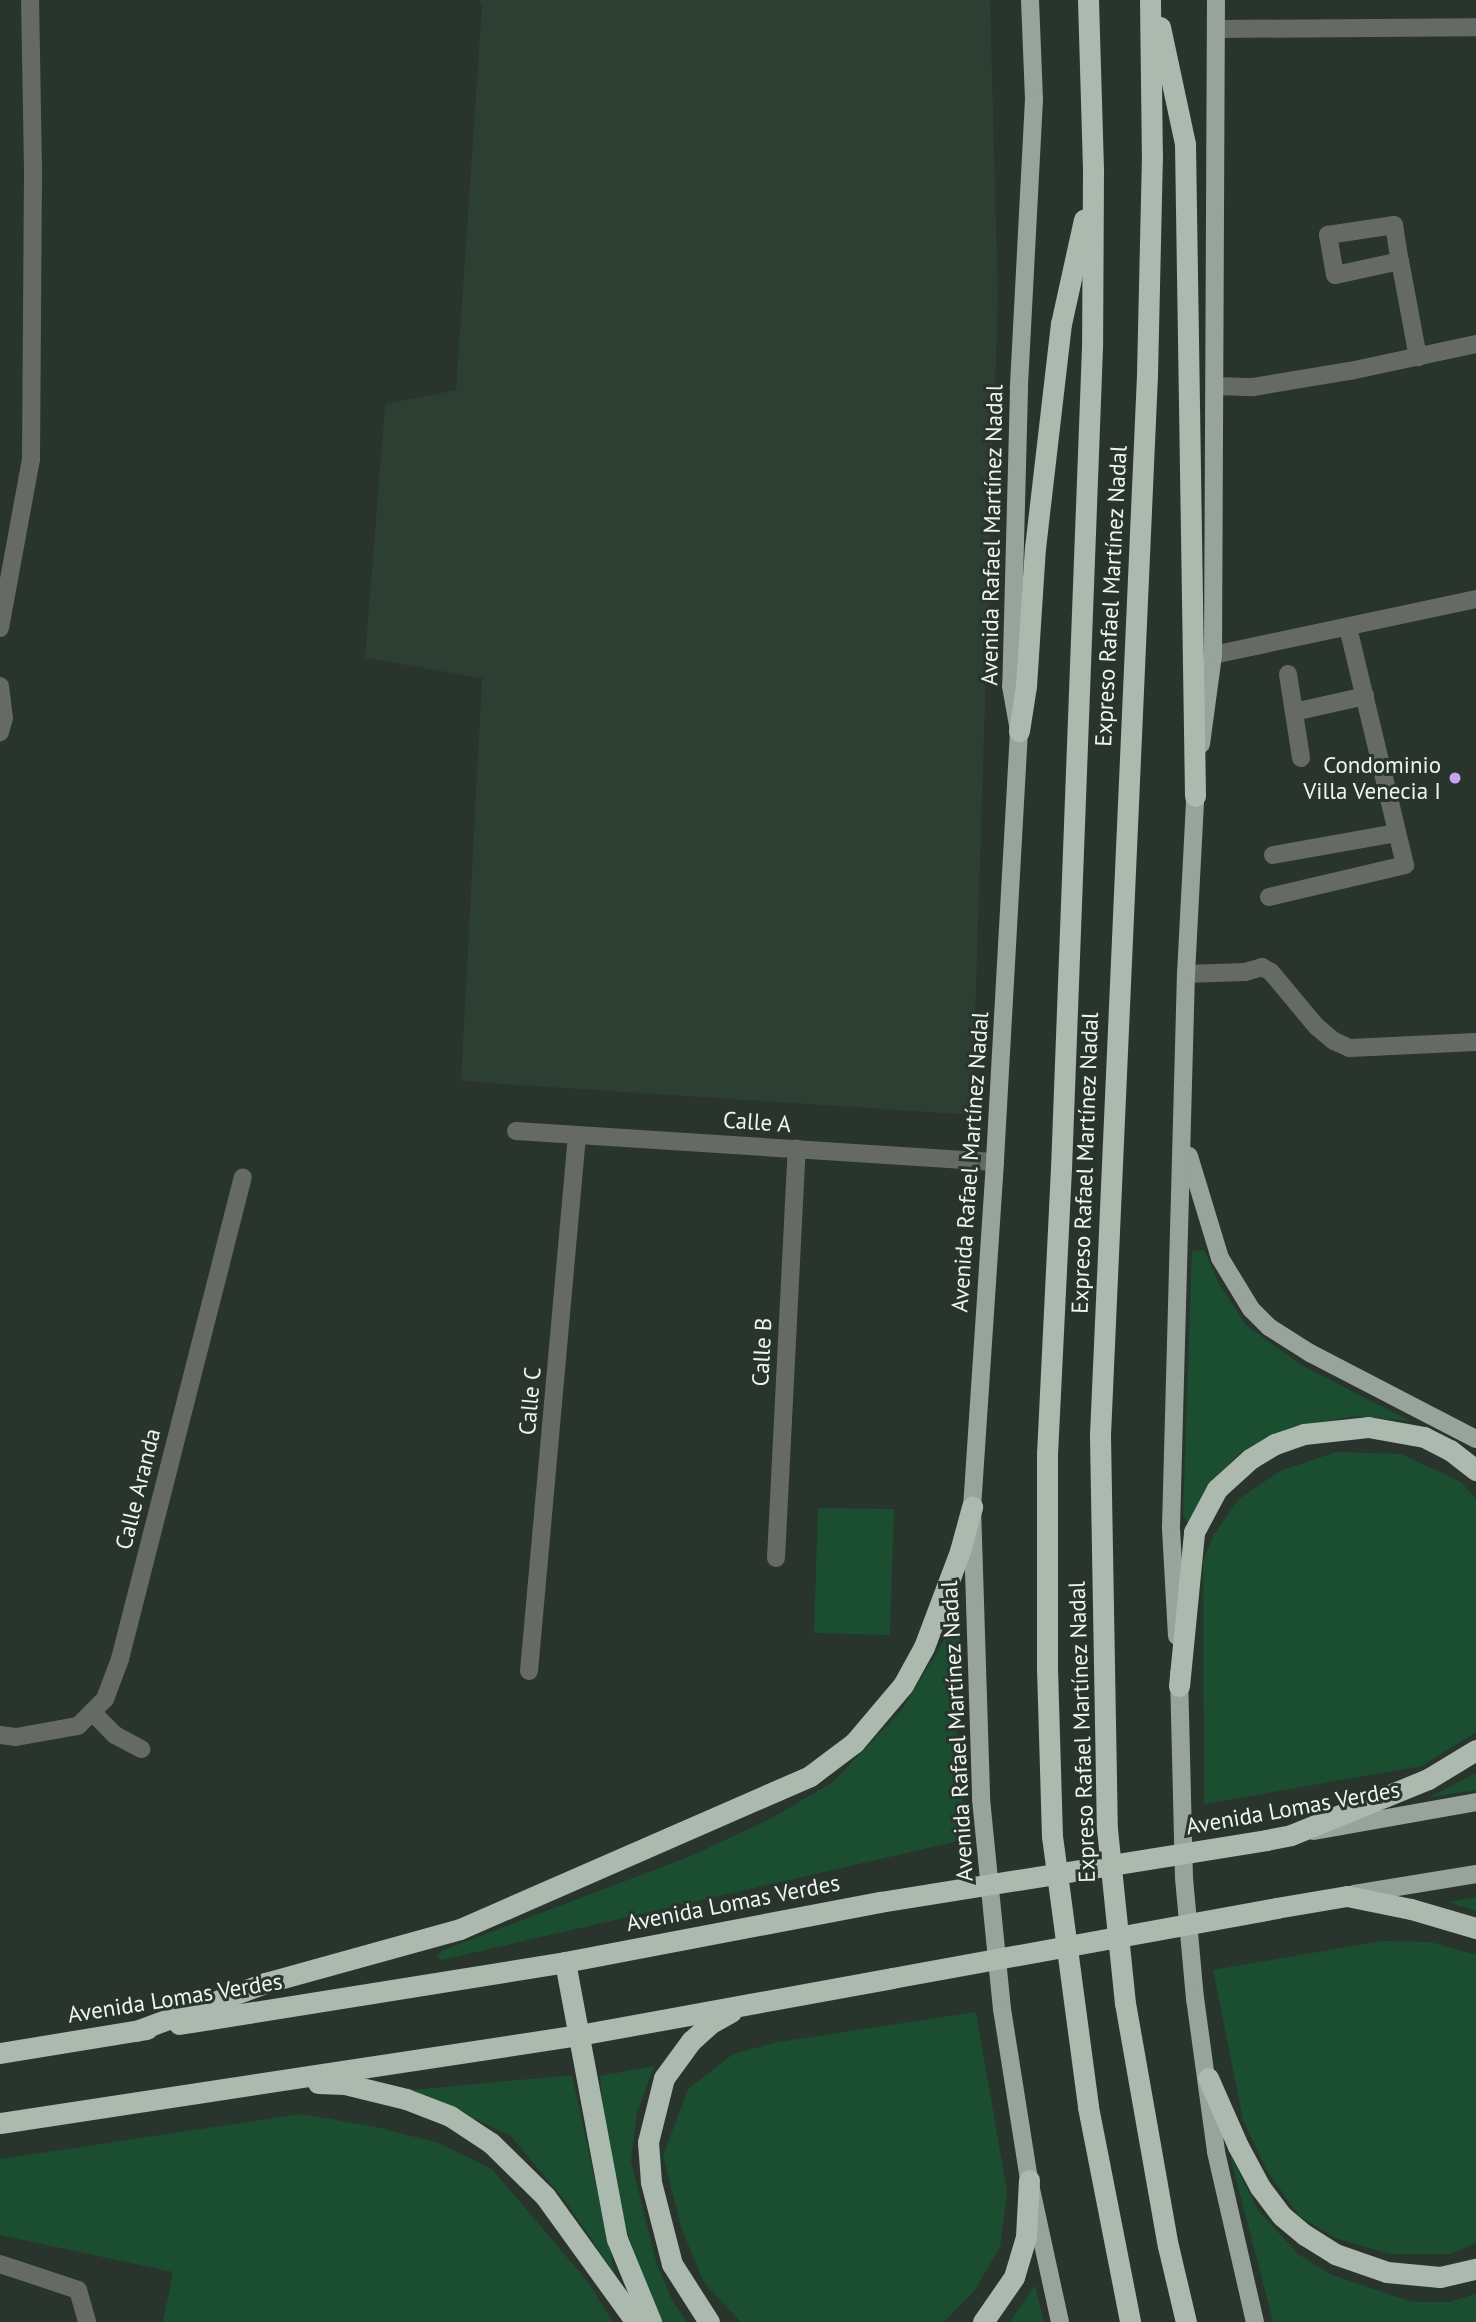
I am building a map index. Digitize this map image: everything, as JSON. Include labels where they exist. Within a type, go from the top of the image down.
[{"type":"highway","name":"Expreso Rafael Martínez Nadal","points":[[1088,0],[1093,172],[1088,431],[1061,1168],[1047,1452],[1047,1668],[1052,1836],[1088,2107],[1130,2322]]},
{"type":"highway","points":[[1152,0],[1185,144],[1195,796]]},
{"type":"highway","name":"Expreso Rafael Martínez Nadal","points":[[1152,0],[1147,375],[1100,1449],[1107,1829],[1125,2003],[1168,2246],[1186,2322]]},
{"type":"highway","points":[[1018,731],[1026,686],[1035,548],[1061,324],[1093,172]]},
{"type":"highway","points":[[1180,1686],[1194,1532],[1217,1489],[1250,1459],[1275,1444],[1304,1434],[1367,1427],[1424,1437],[1450,1450],[1476,1470]]},
{"type":"highway","points":[[136,2031],[265,1983],[460,1929],[810,1776],[854,1743],[903,1685],[924,1647],[960,1551],[972,1507]]},
{"type":"highway","points":[[1291,1835],[1428,1779],[1476,1750]]},
{"type":"highway","name":"Avenida Lomas Verdes","points":[[0,2053],[565,1962],[880,1902],[1291,1835]]},
{"type":"highway","points":[[0,2123],[579,2035],[1347,1896],[1411,1909],[1476,1928]]},
{"type":"highway","points":[[565,1962],[617,2239],[651,2322]]},
{"type":"highway","points":[[709,2322],[672,2264],[651,2182],[648,2143],[664,2078],[676,2060],[711,2024],[745,2005]]},
{"type":"highway","points":[[1208,2078],[1238,2146],[1260,2187],[1282,2216],[1306,2235],[1335,2254],[1387,2272],[1440,2277],[1476,2269]]},
{"type":"highway","points":[[274,2080],[345,2084],[406,2099],[450,2116],[491,2143],[545,2196],[636,2322]]},
{"type":"highway","points":[[983,2322],[1014,2277],[1026,2237],[1029,2180]]},
{"type":"main road","name":"Avenida Rafael Martínez Nadal","points":[[1030,0],[1034,99],[1019,390],[1011,673],[1018,731],[995,1162],[972,1507],[981,1799],[1002,2009],[1029,2180],[1060,2322]]},
{"type":"main road","points":[[1216,0],[1213,655],[1195,796],[1186,974],[1184,1140],[1171,1527],[1180,1686],[1184,1878],[1195,1998],[1216,2152],[1255,2322]]},
{"type":"main road","points":[[1184,1140],[1220,1258],[1251,1309],[1269,1327],[1310,1353],[1476,1439]]},
{"type":"main road","name":"Avenida Lomas Verdes","points":[[1291,1835],[1476,1802]]},
{"type":"main road","points":[[1347,1896],[1476,1874]]},
{"type":"street","points":[[0,628],[31,459],[33,169],[30,0]]},
{"type":"street","points":[[1217,29],[1476,27]]},
{"type":"street","points":[[1400,261],[1418,356]]},
{"type":"street","points":[[1216,386],[1254,387],[1476,344]]},
{"type":"street","points":[[1213,655],[1476,599]]},
{"type":"street","points":[[1269,897],[1405,865],[1348,627]]},
{"type":"street","points":[[1288,674],[1301,758]]},
{"type":"street","points":[[0,686],[4,718],[0,732]]},
{"type":"street","points":[[1294,712],[1365,696]]},
{"type":"street","points":[[1273,855],[1397,833]]},
{"type":"street","points":[[1186,974],[1245,972],[1261,982],[1278,982],[1316,1026],[1334,1041],[1350,1048],[1476,1042]]},
{"type":"street","name":"Calle A","points":[[516,1131],[995,1162]]},
{"type":"street","name":"Calle C","points":[[529,1671],[577,1135]]},
{"type":"street","name":"Calle B","points":[[775,1558],[797,1149]]},
{"type":"street","name":"Calle Aranda","points":[[0,1735],[16,1737],[78,1726],[105,1699],[120,1660],[243,1177]]},
{"type":"street","points":[[92,1712],[115,1735],[141,1749]]},
{"type":"street","points":[[0,2264],[78,2290],[87,2322]]},
{"type":"shaded area","points":[[478,0],[990,0],[998,296],[972,1115],[461,1081],[482,678],[365,658],[385,404],[456,390],[482,5]]},
{"type":"green space","points":[[1204,1250],[1220,1285],[1246,1325],[1301,1365],[1410,1421],[1355,1416],[1292,1427],[1241,1452],[1220,1473],[1188,1523],[1183,1515],[1192,1251]]},
{"type":"green space","points":[[1336,1452],[1401,1454],[1461,1482],[1476,1499],[1476,1732],[1422,1766],[1204,1804],[1203,1561],[1214,1534],[1239,1499],[1280,1471]]},
{"type":"green space","points":[[818,1508],[894,1509],[890,1635],[814,1633]]},
{"type":"green space","points":[[961,1613],[957,1734],[967,1839],[441,1960],[437,1956],[441,1951],[691,1856],[770,1819],[833,1782],[901,1711]]},
{"type":"green space","points":[[1476,1773],[1476,1790],[1430,1797]]},
{"type":"green space","points":[[1476,1897],[1476,1911],[1449,1902]]},
{"type":"green space","points":[[1381,1941],[1430,1942],[1476,1955],[1476,2243],[1450,2254],[1389,2254],[1335,2238],[1299,2216],[1267,2171],[1243,2120],[1213,1970]]},
{"type":"green space","points":[[976,2012],[1007,2192],[1000,2247],[975,2290],[944,2322],[741,2322],[704,2283],[681,2227],[663,2156],[688,2089],[733,2054],[778,2042]]},
{"type":"green space","points":[[654,2066],[637,2113],[631,2161],[656,2262],[672,2300],[687,2322],[662,2322],[654,2310],[624,2222],[604,2119],[600,2076]]},
{"type":"green space","points":[[572,2075],[615,2274],[566,2202],[511,2136],[412,2090]]},
{"type":"green space","points":[[301,2114],[376,2127],[439,2143],[492,2169],[588,2282],[613,2322],[163,2322],[173,2272],[0,2235],[0,2159]]},
{"type":"green space","points":[[1230,2155],[1258,2210],[1298,2254],[1332,2275],[1412,2302],[1449,2302],[1476,2294],[1476,2322],[1273,2322]]},
{"type":"green space","points":[[1035,2285],[1044,2322],[1010,2322]]},
{"type":"place","name":"Condominio Villa Venecia I","points":[[1455,778]]}]
